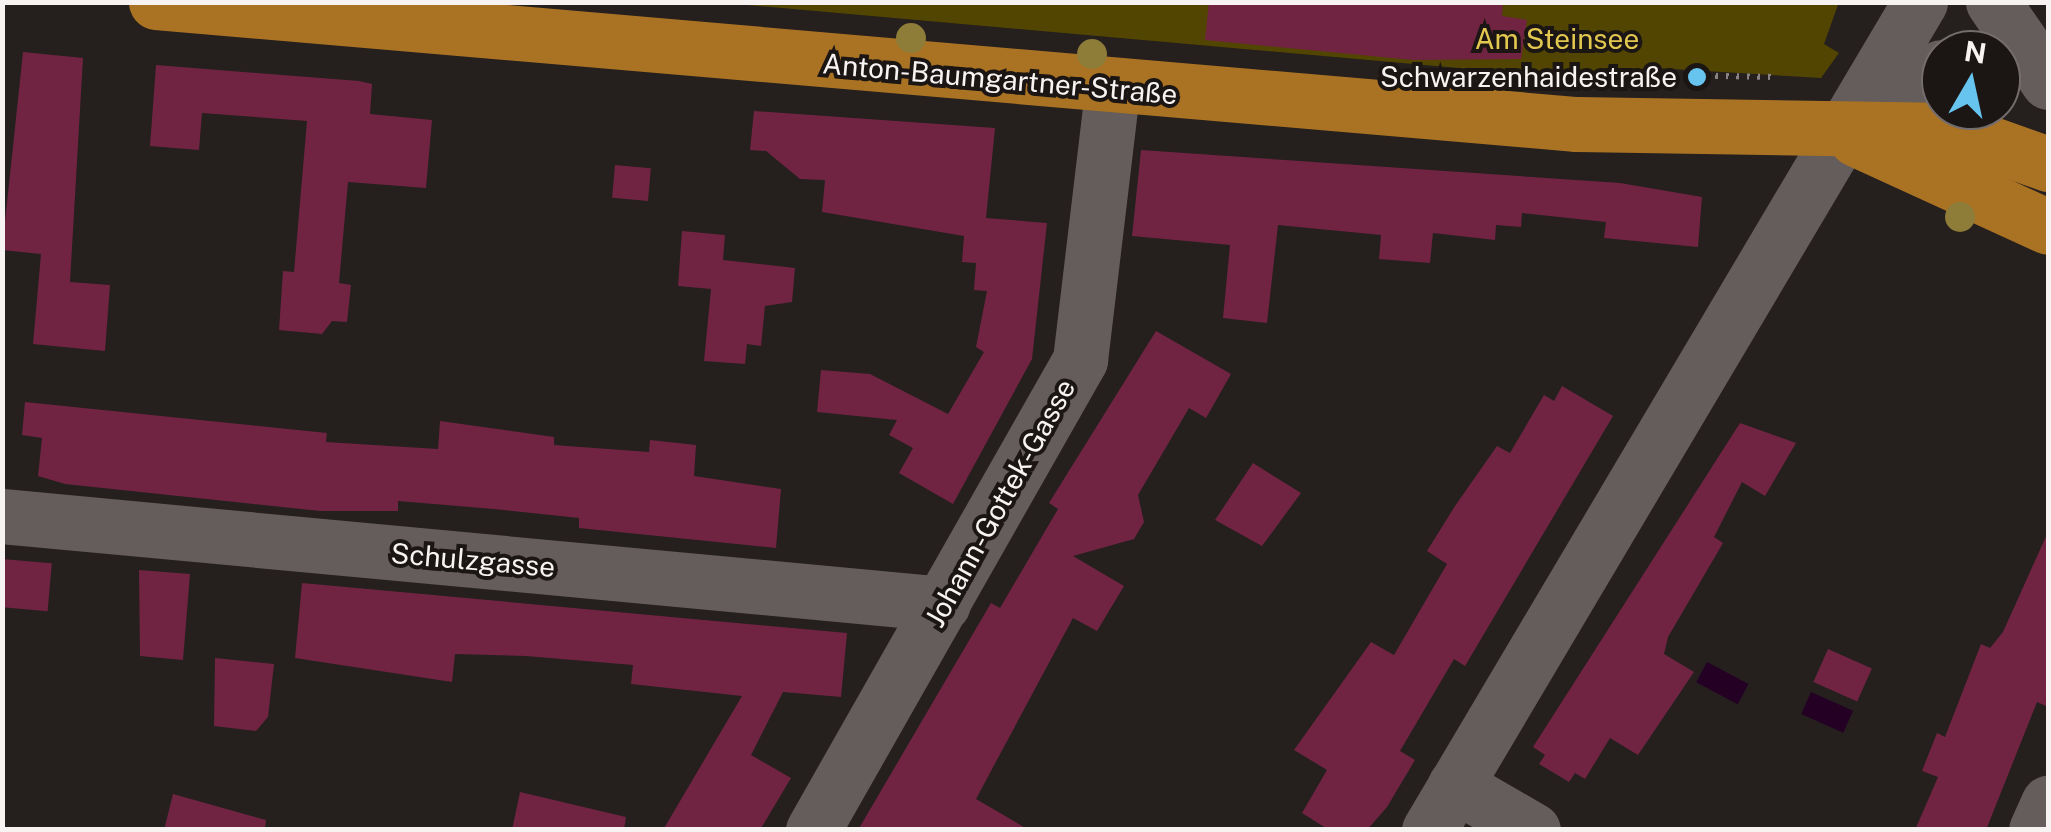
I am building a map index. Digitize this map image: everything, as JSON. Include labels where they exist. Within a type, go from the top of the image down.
[{"type":"main road","name":"Anton-Baumgartner-Straße","points":[[156,2],[1112,90],[1845,134],[1952,130],[2048,164]]},
{"type":"main road","name":"Anton-Baumgartner-Straße","points":[[1845,134],[2048,227]]},
{"type":"street","points":[[1533,830],[1442,807],[1920,2]]},
{"type":"street","points":[[1968,30],[1990,2],[2048,82]]},
{"type":"street","points":[[1845,134],[1921,81]]},
{"type":"street","name":"Johann-Gottek-Gasse","points":[[813,830],[1080,360],[1112,90]]},
{"type":"street","name":"Schulzgasse","points":[[2,516],[944,604]]},
{"type":"street","points":[[2036,830],[2048,802]]},
{"type":"green space","name":"Am Steinsee","points":[[1839,2],[1824,44],[1839,53],[1821,78],[1655,68],[1560,77],[724,3]]},
{"type":"shaded area","points":[[1707,662],[1748,684],[1738,704],[1696,682]]},
{"type":"shaded area","points":[[1811,692],[1853,711],[1843,733],[1801,714]]},
{"type":"building","points":[[1209,2],[1503,2],[1502,16],[1527,20],[1521,59],[1413,60],[1205,40]]},
{"type":"building","points":[[23,52],[83,58],[70,282],[110,285],[105,351],[33,344],[41,254],[2,250]]},
{"type":"building","points":[[156,65],[359,81],[372,84],[370,114],[432,120],[426,188],[348,182],[339,283],[351,285],[347,322],[332,321],[322,334],[279,330],[283,271],[294,272],[307,121],[202,113],[199,150],[150,146]]},
{"type":"building","points":[[754,111],[995,128],[986,218],[1047,223],[1032,359],[953,504],[899,473],[913,448],[889,435],[897,420],[817,412],[821,370],[870,374],[948,414],[984,352],[976,347],[987,291],[974,290],[976,263],[962,262],[964,236],[822,212],[825,180],[800,179],[766,151],[750,150]]},
{"type":"building","points":[[1141,150],[1620,183],[1702,197],[1698,247],[1604,238],[1606,222],[1522,213],[1521,227],[1496,225],[1495,240],[1433,233],[1430,263],[1379,259],[1381,235],[1278,225],[1267,323],[1223,318],[1230,245],[1132,236]]},
{"type":"building","points":[[615,165],[651,168],[648,201],[612,198]]},
{"type":"building","points":[[682,231],[725,235],[723,260],[795,268],[792,302],[765,306],[761,346],[747,344],[745,364],[704,361],[711,289],[678,286]]},
{"type":"building","points":[[1156,331],[1231,374],[1206,418],[1189,408],[1138,495],[1144,522],[1134,539],[1073,556],[1124,586],[1097,631],[1073,618],[976,799],[1029,830],[858,830],[991,603],[1000,608],[1058,509],[1049,503]]},
{"type":"building","points":[[1562,386],[1613,416],[1465,666],[1454,659],[1400,751],[1415,760],[1387,807],[1367,830],[1329,830],[1302,813],[1327,770],[1294,750],[1371,642],[1394,655],[1447,564],[1427,551],[1455,506],[1497,446],[1510,453],[1544,395],[1554,401]]},
{"type":"building","points":[[25,402],[327,433],[326,442],[438,449],[440,421],[554,437],[554,445],[649,452],[650,440],[696,445],[694,476],[781,489],[776,548],[579,528],[579,518],[494,509],[398,501],[398,511],[320,511],[65,484],[38,476],[42,438],[22,435]]},
{"type":"building","points":[[1740,423],[1796,443],[1765,496],[1742,482],[1714,537],[1723,543],[1668,637],[1664,654],[1694,672],[1638,755],[1610,738],[1585,779],[1575,773],[1569,782],[1539,764],[1545,755],[1533,747]]},
{"type":"building","points":[[1253,463],[1301,493],[1262,546],[1215,520]]},
{"type":"building","points":[[2048,532],[2048,707],[2037,702],[1986,830],[1915,830],[1938,777],[1922,771],[1937,733],[1945,737],[1981,644],[1990,648],[2003,632]]},
{"type":"building","points":[[2,559],[52,563],[48,611],[2,607]]},
{"type":"building","points":[[139,570],[190,574],[183,660],[140,656]]},
{"type":"building","points":[[302,583],[847,633],[841,697],[783,692],[751,755],[791,778],[760,830],[663,830],[742,696],[631,684],[633,665],[455,654],[452,682],[295,658]]},
{"type":"building","points":[[1828,649],[1872,669],[1857,701],[1813,682]]},
{"type":"building","points":[[215,658],[274,664],[268,717],[256,731],[214,726]]},
{"type":"building","points":[[520,792],[626,817],[624,830],[512,830]]},
{"type":"building","points":[[173,794],[266,820],[265,830],[164,830]]},
{"type":"place","name":"Schwarzenhaidestraße","points":[[1697,77]]}]
